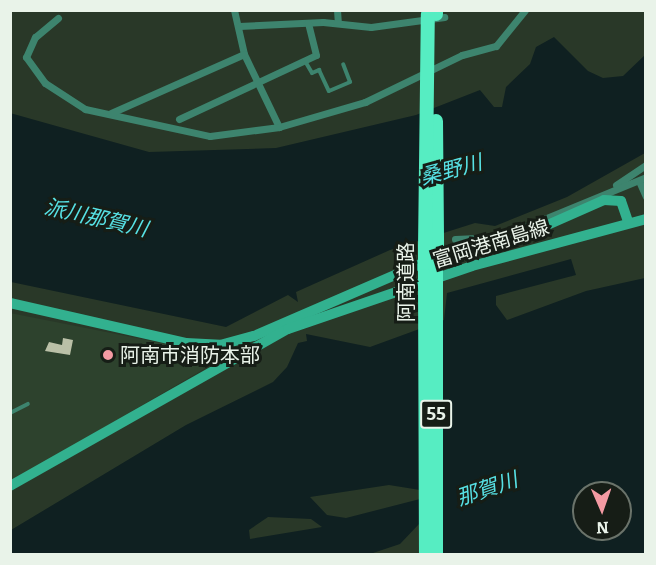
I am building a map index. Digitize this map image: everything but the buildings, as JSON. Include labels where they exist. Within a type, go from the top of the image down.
[{"type":"highway","name":"阿南道路","points":[[426,555],[434,13]]},
{"type":"highway","name":"阿南道路","points":[[431,260],[436,555]]},
{"type":"main road","points":[[11,303],[206,346],[236,343],[431,260],[502,245],[604,200],[621,201],[628,221]]},
{"type":"main road","name":"富岡港南島線","points":[[10,486],[217,366],[311,320],[628,221],[645,219]]},
{"type":"main road","points":[[206,346],[217,366]]},
{"type":"street","points":[[234,10],[244,54],[279,127]]},
{"type":"street","points":[[337,10],[338,23]]},
{"type":"street","points":[[58,18],[35,38],[28,65],[76,105],[189,134],[279,127],[365,102],[462,55],[496,46],[525,10]]},
{"type":"street","points":[[239,26],[338,23],[371,27],[434,13]]},
{"type":"street","points":[[179,119],[316,55],[308,23]]},
{"type":"street","points":[[111,113],[244,54]]},
{"type":"street","points":[[611,188],[645,165]]},
{"type":"street","points":[[455,239],[500,237],[611,188],[642,179],[645,197]]},
{"type":"lane","points":[[305,60],[312,73],[319,70],[329,91],[351,82],[343,64]]},
{"type":"lane","points":[[10,413],[27,404]]},
{"type":"shaded area","points":[[10,313],[192,349],[204,369],[11,482]]},
{"type":"water","points":[[554,37],[588,71],[603,78],[623,76],[645,55],[645,153],[567,197],[495,226],[475,223],[390,250],[296,292],[298,302],[288,295],[226,327],[11,282],[10,113],[149,152],[276,148],[416,115],[480,90],[494,107],[502,107],[506,87],[530,64],[536,47]]},
{"type":"water","name":"那賀川","points":[[571,259],[576,275],[496,296],[496,305],[507,320],[586,291],[645,278],[645,554],[420,554],[419,524],[400,544],[370,554],[11,554],[11,530],[186,425],[273,382],[287,367],[298,343],[307,341],[306,334],[370,347],[444,320],[447,293]],"holes":[[[389,485],[420,490],[420,499],[346,518],[327,515],[310,497]],[[268,517],[311,519],[322,527],[250,539],[249,530]]]},
{"type":"place","name":"阿南市消防本部","points":[[108,355]]},
{"type":"water label","name":"桑野川","points":[[451,170]]},
{"type":"water label","name":"派川那賀川","points":[[96,218]]}]
